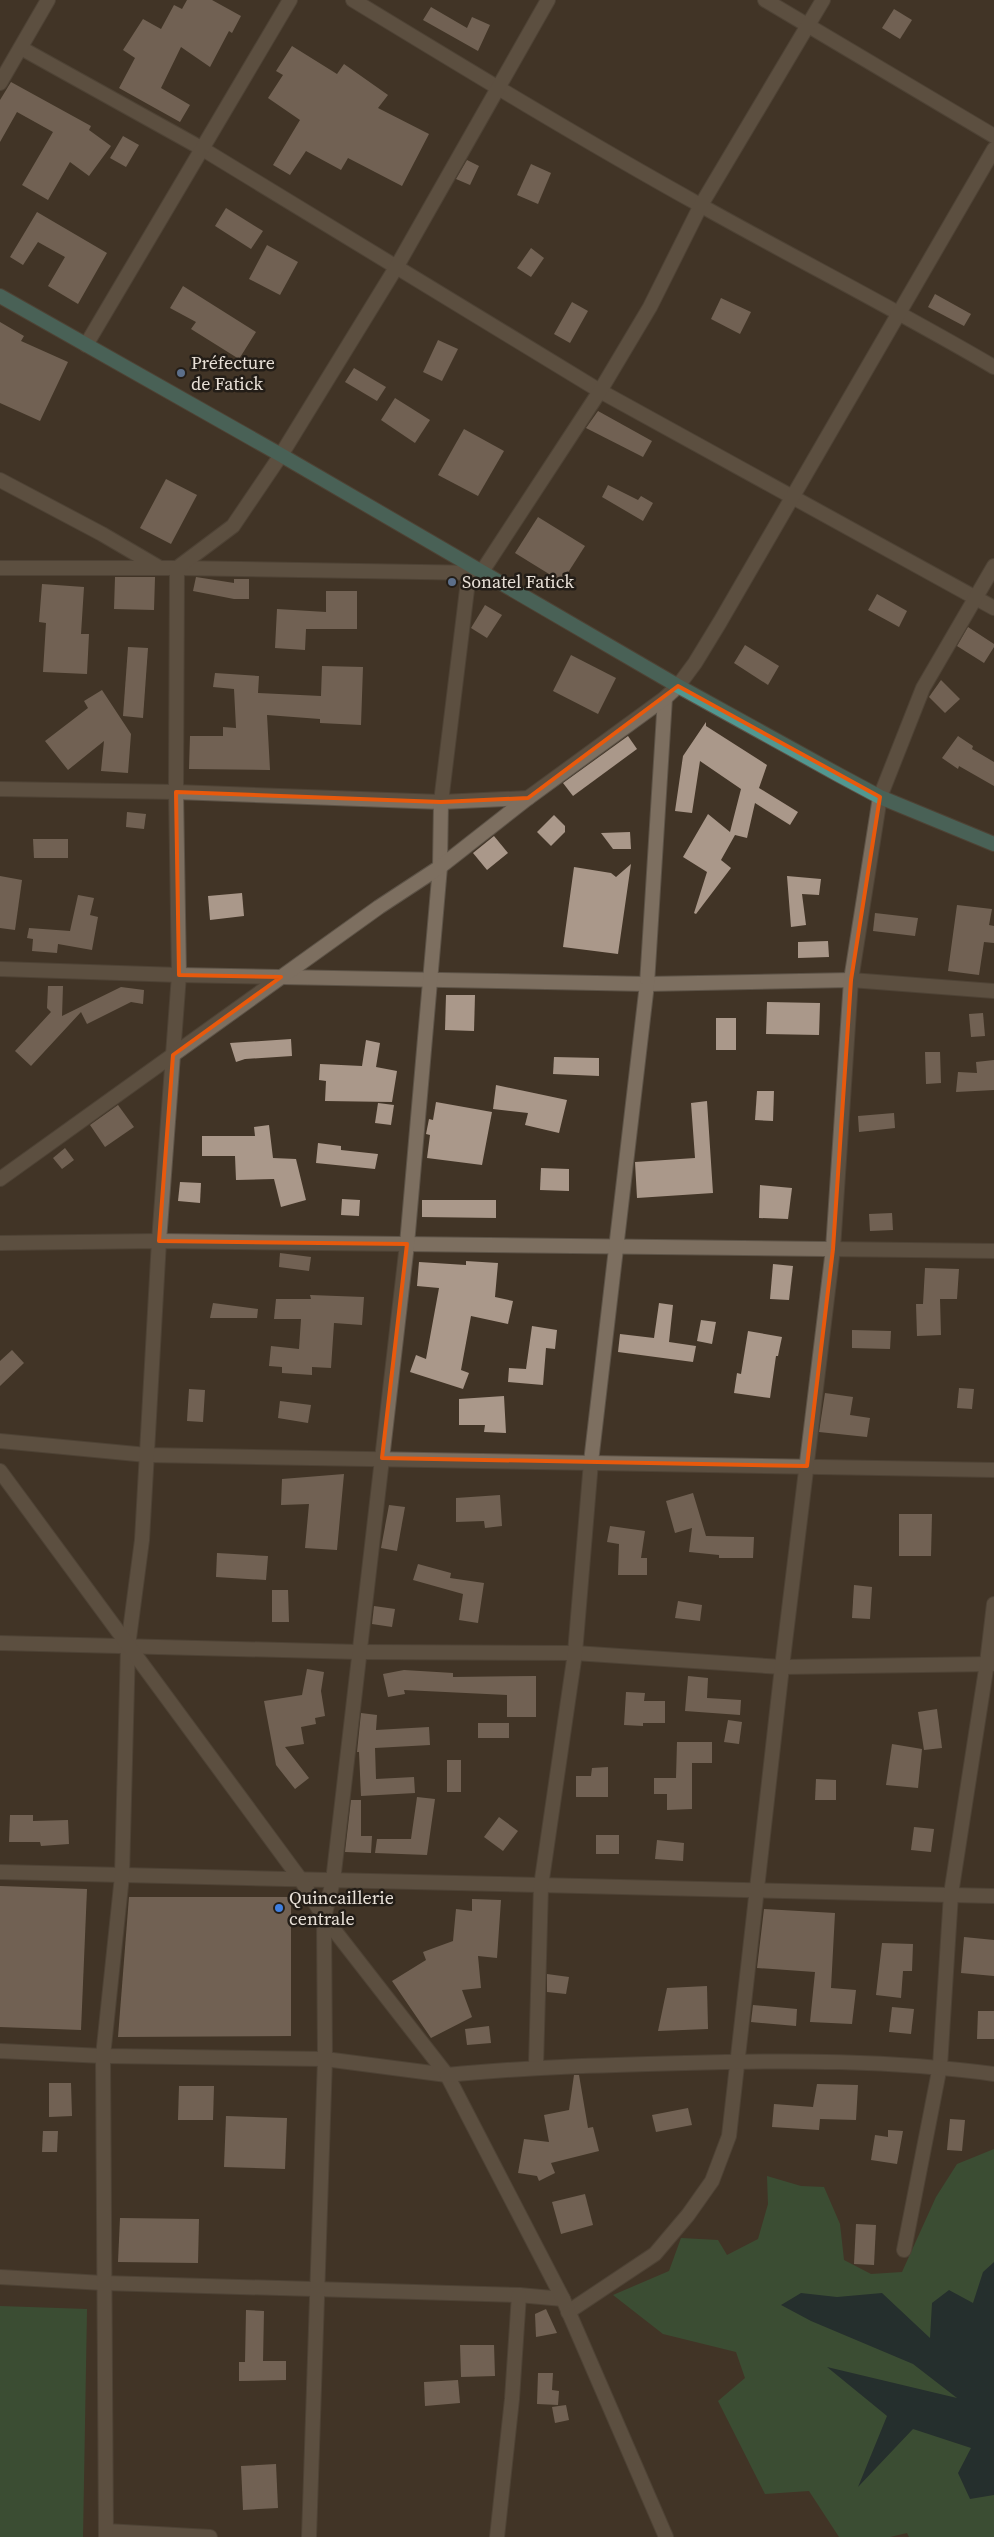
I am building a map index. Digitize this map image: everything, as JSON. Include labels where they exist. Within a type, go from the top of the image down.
[{"type":"main road","points":[[0,297],[281,455],[475,573],[678,686],[880,797],[994,844]]},
{"type":"street","points":[[0,83],[48,0]]},
{"type":"street","points":[[86,345],[290,0]]},
{"type":"street","points":[[353,0],[497,88],[701,205],[900,312],[994,367]]},
{"type":"street","points":[[177,568],[232,526],[281,455],[396,266],[548,0]]},
{"type":"street","points":[[765,0],[994,136]]},
{"type":"street","points":[[308,2537],[315,2289],[325,2059],[324,1917],[333,1881],[407,1244],[440,867],[441,802],[475,573],[600,391],[650,306],[701,205],[823,0]]},
{"type":"street","points":[[21,48],[201,148],[600,391],[976,596],[994,608]]},
{"type":"street","points":[[0,1179],[379,907],[440,867],[528,798],[665,698],[678,686],[720,622],[994,148]]},
{"type":"street","points":[[0,480],[102,534],[161,569]]},
{"type":"street","points":[[568,2312],[655,2254],[688,2215],[712,2181],[729,2136],[782,1667],[833,1249],[851,980],[880,797],[922,688],[994,566]]},
{"type":"street","points":[[0,568],[177,568],[475,573]]},
{"type":"street","points":[[177,568],[176,792],[179,975],[159,1241],[142,1540],[128,1646],[122,1876],[103,2056],[106,2534],[210,2537]]},
{"type":"street","points":[[536,2066],[541,1886],[574,1653],[591,1462],[647,984],[665,698]]},
{"type":"street","points":[[0,789],[176,792],[441,802],[528,798]]},
{"type":"street","points":[[0,968],[179,975],[647,984],[851,980],[994,991]]},
{"type":"street","points":[[0,1243],[159,1241],[994,1251]]},
{"type":"street","points":[[0,1441],[147,1455],[994,1470]]},
{"type":"street","points":[[0,1471],[301,1880],[324,1917],[448,2075],[563,2299],[666,2537]]},
{"type":"street","points":[[904,2250],[940,2066],[951,1894],[991,1664],[994,1604]]},
{"type":"street","points":[[0,1643],[359,1652],[574,1653],[782,1667],[991,1664]]},
{"type":"street","points":[[0,1872],[994,1896]]},
{"type":"street","points":[[0,2051],[103,2056],[325,2059],[448,2075],[536,2066],[738,2061],[839,2061],[940,2066],[994,2074]]},
{"type":"street","points":[[0,2277],[103,2283],[519,2295],[563,2299]]},
{"type":"street","points":[[497,2537],[512,2399],[519,2295]]},
{"type":"highlighted area","points":[[678,686],[880,797],[851,980],[833,1249],[807,1466],[382,1458],[407,1244],[159,1241],[173,1055],[281,977],[179,975],[176,792],[441,802],[528,798]]},
{"type":"green space","points":[[994,2149],[994,2537],[909,2537],[907,2533],[890,2537],[839,2537],[809,2491],[765,2494],[718,2401],[745,2378],[736,2352],[663,2334],[613,2295],[669,2271],[681,2238],[718,2240],[727,2255],[758,2239],[768,2204],[767,2176],[801,2186],[824,2187],[840,2224],[844,2260],[871,2274],[902,2272],[936,2197],[957,2164]]},
{"type":"green space","points":[[0,2306],[87,2309],[83,2537],[0,2537]]},
{"type":"water","points":[[994,2262],[994,2495],[970,2499],[958,2473],[971,2448],[913,2429],[858,2487],[887,2416],[827,2367],[957,2398],[913,2364],[811,2321],[781,2305],[801,2293],[837,2297],[882,2293],[930,2338],[932,2303],[949,2290],[973,2303],[983,2272]]},
{"type":"building","points":[[187,0],[212,0],[241,16],[232,33],[229,31],[210,67],[181,47],[161,88],[190,105],[180,122],[119,88],[135,58],[123,50],[143,19],[161,29],[174,5],[182,9]]},
{"type":"building","points":[[431,7],[467,28],[472,17],[490,25],[478,51],[423,20]]},
{"type":"building","points":[[894,9],[912,20],[900,39],[882,28]]},
{"type":"building","points":[[292,46],[337,74],[344,64],[388,95],[378,108],[429,134],[402,186],[348,158],[341,170],[306,151],[290,175],[273,165],[300,120],[268,98],[283,75],[276,71]]},
{"type":"building","points":[[11,82],[91,126],[89,130],[111,146],[89,176],[70,162],[48,200],[22,185],[53,132],[17,112],[0,142],[0,100]]},
{"type":"building","points":[[123,136],[139,145],[126,167],[110,158]]},
{"type":"building","points":[[467,160],[479,166],[470,185],[456,179]]},
{"type":"building","points":[[531,164],[551,173],[538,204],[517,195]]},
{"type":"building","points":[[226,208],[263,231],[251,249],[215,226]]},
{"type":"building","points":[[37,212],[107,253],[78,304],[48,286],[65,257],[38,242],[23,265],[10,257]]},
{"type":"building","points":[[267,245],[298,262],[280,295],[249,279]]},
{"type":"building","points":[[531,248],[544,258],[531,277],[517,268]]},
{"type":"building","points":[[183,286],[256,332],[239,359],[191,329],[196,322],[170,308]]},
{"type":"building","points":[[935,294],[971,314],[964,326],[928,307]]},
{"type":"building","points":[[721,298],[751,312],[740,334],[711,319]]},
{"type":"building","points":[[572,302],[588,311],[570,343],[554,334]]},
{"type":"building","points":[[0,322],[24,336],[21,341],[68,362],[40,421],[0,403]]},
{"type":"building","points":[[438,340],[458,349],[442,381],[423,372]]},
{"type":"building","points":[[354,368],[386,387],[377,401],[345,382]]},
{"type":"building","points":[[395,398],[430,420],[415,443],[381,420]]},
{"type":"building","points":[[598,411],[652,441],[643,457],[586,428]]},
{"type":"building","points":[[464,429],[504,451],[478,496],[438,475]]},
{"type":"building","points":[[166,479],[197,495],[171,544],[140,528]]},
{"type":"building","points":[[608,485],[638,500],[641,496],[653,503],[643,521],[602,497]]},
{"type":"building","points":[[538,517],[585,546],[562,582],[515,553]]},
{"type":"building","points":[[115,577],[155,577],[154,610],[114,609]]},
{"type":"building","points":[[196,577],[234,583],[234,579],[249,579],[249,599],[234,599],[193,591]]},
{"type":"building","points":[[42,584],[84,587],[81,634],[89,634],[87,674],[43,672],[46,623],[39,622]]},
{"type":"building","points":[[326,591],[357,591],[357,629],[306,629],[305,650],[275,648],[277,609],[326,612]]},
{"type":"building","points":[[877,594],[907,611],[899,627],[868,610]]},
{"type":"building","points":[[485,605],[502,615],[487,638],[471,628]]},
{"type":"building","points":[[968,627],[994,644],[984,663],[957,646]]},
{"type":"building","points":[[745,645],[779,666],[768,685],[734,663]]},
{"type":"building","points":[[128,647],[148,648],[143,718],[123,716]]},
{"type":"building","points":[[571,655],[616,678],[598,714],[553,691]]},
{"type":"building","points":[[322,666],[363,667],[361,725],[320,723],[320,719],[267,715],[270,770],[189,769],[190,736],[223,736],[223,727],[236,728],[234,689],[213,687],[215,673],[259,676],[258,693],[321,696]]},
{"type":"building","points":[[941,680],[960,699],[945,713],[929,697]]},
{"type":"building","points":[[102,690],[131,734],[128,773],[101,771],[104,741],[68,770],[45,741],[88,708],[84,701]]},
{"type":"building","points":[[706,722],[706,726],[767,765],[759,788],[798,812],[790,825],[755,803],[747,838],[735,835],[721,860],[731,868],[696,914],[694,913],[707,872],[683,857],[708,814],[730,832],[741,789],[700,761],[692,813],[675,811],[683,756]]},
{"type":"building","points":[[628,736],[637,749],[573,796],[563,783]]},
{"type":"building","points":[[958,736],[973,746],[972,749],[994,762],[994,786],[959,766],[958,769],[942,758]]},
{"type":"building","points":[[127,812],[146,814],[144,829],[126,827]]},
{"type":"building","points":[[554,815],[565,826],[565,832],[551,846],[537,832]]},
{"type":"building","points":[[630,832],[631,849],[613,849],[601,833]]},
{"type":"building","points":[[494,836],[508,853],[487,870],[473,853]]},
{"type":"building","points":[[33,839],[68,839],[68,858],[34,858]]},
{"type":"building","points":[[631,864],[618,954],[563,947],[574,867],[611,873],[616,877]]},
{"type":"building","points":[[0,876],[22,880],[15,930],[0,928]]},
{"type":"building","points":[[787,876],[821,879],[819,895],[802,894],[806,925],[791,927]]},
{"type":"building","points":[[242,893],[244,916],[210,920],[208,896]]},
{"type":"building","points":[[78,895],[94,898],[90,915],[98,917],[92,950],[58,944],[57,953],[32,951],[33,939],[27,938],[29,928],[70,931]]},
{"type":"building","points":[[957,905],[992,909],[989,925],[994,926],[994,943],[984,942],[979,975],[948,971]]},
{"type":"building","points":[[875,913],[918,918],[915,936],[873,931]]},
{"type":"building","points":[[828,941],[829,957],[798,958],[798,942]]},
{"type":"building","points":[[48,986],[63,986],[62,1016],[121,987],[144,990],[143,1004],[131,1002],[87,1024],[81,1012],[31,1066],[15,1051],[51,1012],[47,1008]]},
{"type":"building","points":[[446,995],[475,995],[474,1031],[445,1030]]},
{"type":"building","points":[[767,1002],[820,1003],[819,1035],[766,1034]]},
{"type":"building","points":[[983,1013],[985,1036],[971,1037],[969,1014]]},
{"type":"building","points":[[716,1018],[736,1018],[736,1050],[716,1050]]},
{"type":"building","points":[[291,1039],[292,1056],[245,1059],[236,1062],[230,1043]]},
{"type":"building","points":[[366,1040],[380,1043],[376,1067],[397,1071],[392,1102],[325,1101],[326,1081],[319,1080],[320,1064],[362,1066]]},
{"type":"building","points":[[925,1052],[940,1052],[941,1083],[926,1084]]},
{"type":"building","points":[[554,1057],[599,1058],[599,1076],[553,1074]]},
{"type":"building","points":[[994,1060],[994,1090],[956,1092],[958,1072],[977,1073],[976,1062]]},
{"type":"building","points":[[496,1085],[567,1100],[559,1133],[525,1125],[528,1113],[493,1109]]},
{"type":"building","points":[[757,1091],[774,1091],[773,1121],[755,1120]]},
{"type":"building","points":[[707,1101],[713,1193],[637,1198],[635,1162],[695,1158],[691,1103]]},
{"type":"building","points":[[436,1102],[492,1112],[482,1165],[427,1158],[430,1135],[426,1134],[429,1119],[433,1120]]},
{"type":"building","points":[[378,1103],[394,1105],[391,1125],[375,1123]]},
{"type":"building","points":[[118,1105],[134,1127],[105,1147],[90,1125]]},
{"type":"building","points":[[894,1113],[895,1128],[859,1132],[858,1116]]},
{"type":"building","points":[[269,1125],[273,1158],[296,1159],[306,1200],[281,1207],[274,1179],[236,1180],[235,1156],[202,1156],[202,1136],[255,1136],[254,1127]]},
{"type":"building","points":[[318,1143],[341,1146],[341,1150],[378,1154],[375,1169],[316,1163]]},
{"type":"building","points":[[65,1148],[74,1160],[62,1169],[53,1158]]},
{"type":"building","points":[[541,1168],[569,1169],[569,1191],[540,1190]]},
{"type":"building","points":[[180,1182],[201,1183],[200,1203],[178,1201]]},
{"type":"building","points":[[760,1185],[792,1188],[788,1219],[759,1218]]},
{"type":"building","points":[[342,1199],[360,1200],[359,1216],[341,1215]]},
{"type":"building","points":[[422,1200],[496,1200],[496,1218],[422,1217]]},
{"type":"building","points":[[892,1213],[893,1230],[870,1231],[869,1214]]},
{"type":"building","points":[[280,1253],[311,1257],[309,1271],[279,1267]]},
{"type":"building","points":[[466,1261],[498,1263],[495,1297],[513,1301],[508,1324],[471,1316],[461,1370],[469,1373],[463,1389],[410,1372],[416,1355],[426,1359],[439,1288],[417,1286],[419,1262],[466,1265]]},
{"type":"building","points":[[773,1264],[793,1266],[789,1300],[770,1299]]},
{"type":"building","points":[[925,1268],[959,1269],[957,1299],[940,1299],[941,1335],[917,1336],[916,1304],[923,1304]]},
{"type":"building","points":[[310,1295],[364,1297],[362,1325],[334,1323],[331,1368],[312,1367],[312,1375],[282,1373],[282,1367],[269,1366],[271,1346],[299,1349],[301,1319],[274,1319],[276,1299],[311,1299]]},
{"type":"building","points":[[213,1303],[258,1309],[257,1318],[210,1318]]},
{"type":"building","points":[[659,1303],[673,1305],[669,1342],[696,1346],[693,1362],[618,1352],[620,1334],[654,1338]]},
{"type":"building","points":[[701,1320],[716,1322],[712,1344],[697,1341]]},
{"type":"building","points":[[532,1326],[557,1330],[555,1349],[546,1348],[543,1385],[508,1382],[509,1368],[526,1369]]},
{"type":"building","points":[[852,1330],[891,1331],[890,1349],[852,1348]]},
{"type":"building","points":[[748,1331],[782,1337],[778,1356],[776,1356],[770,1398],[734,1393],[737,1373],[741,1374]]},
{"type":"building","points":[[12,1350],[24,1363],[0,1386],[0,1361]]},
{"type":"building","points":[[959,1388],[974,1389],[972,1409],[957,1408]]},
{"type":"building","points":[[189,1389],[205,1390],[203,1422],[187,1421]]},
{"type":"building","points":[[825,1393],[853,1397],[850,1415],[870,1418],[867,1437],[819,1432]]},
{"type":"building","points":[[504,1396],[506,1433],[484,1432],[485,1425],[459,1425],[459,1399]]},
{"type":"building","points":[[280,1401],[311,1405],[308,1423],[278,1418]]},
{"type":"building","points":[[344,1474],[337,1550],[305,1548],[309,1504],[281,1505],[282,1479]]},
{"type":"building","points":[[693,1493],[706,1536],[754,1537],[753,1558],[719,1558],[719,1555],[689,1552],[692,1528],[675,1533],[666,1501]]},
{"type":"building","points":[[500,1495],[502,1526],[485,1528],[484,1521],[456,1522],[456,1498]]},
{"type":"building","points":[[389,1505],[405,1507],[397,1551],[381,1548]]},
{"type":"building","points":[[899,1514],[932,1514],[931,1556],[899,1556]]},
{"type":"building","points":[[610,1526],[645,1531],[641,1558],[647,1558],[647,1575],[618,1575],[619,1544],[607,1542]]},
{"type":"building","points":[[217,1553],[268,1556],[266,1580],[216,1577]]},
{"type":"building","points":[[418,1564],[451,1573],[450,1578],[484,1583],[478,1623],[459,1620],[463,1594],[413,1580]]},
{"type":"building","points":[[854,1585],[872,1587],[870,1619],[852,1618]]},
{"type":"building","points":[[272,1590],[288,1590],[289,1622],[272,1622]]},
{"type":"building","points":[[678,1601],[702,1605],[700,1621],[675,1618]]},
{"type":"building","points":[[374,1606],[395,1609],[392,1627],[372,1624]]},
{"type":"building","points":[[307,1669],[324,1672],[321,1691],[325,1716],[315,1718],[316,1724],[301,1727],[304,1744],[285,1747],[309,1778],[295,1789],[276,1765],[264,1701],[302,1695]]},
{"type":"building","points":[[404,1670],[453,1673],[453,1677],[536,1676],[536,1717],[507,1717],[507,1695],[404,1690],[405,1694],[388,1697],[383,1674]]},
{"type":"building","points":[[688,1676],[708,1678],[707,1698],[741,1700],[740,1715],[685,1711]]},
{"type":"building","points":[[626,1692],[645,1693],[644,1701],[665,1701],[665,1723],[643,1723],[643,1726],[624,1725]]},
{"type":"building","points":[[937,1709],[942,1748],[924,1750],[918,1712]]},
{"type":"building","points":[[361,1713],[377,1715],[376,1730],[429,1727],[430,1745],[375,1748],[376,1779],[414,1777],[415,1793],[361,1796],[359,1752],[357,1752]]},
{"type":"building","points":[[728,1720],[742,1722],[739,1744],[724,1742]]},
{"type":"building","points":[[478,1723],[509,1723],[509,1738],[478,1738]]},
{"type":"building","points":[[677,1742],[712,1742],[712,1763],[692,1763],[692,1809],[667,1810],[667,1794],[654,1794],[654,1778],[676,1778]]},
{"type":"building","points":[[892,1744],[922,1749],[918,1788],[886,1785]]},
{"type":"building","points":[[447,1760],[461,1760],[461,1792],[447,1792]]},
{"type":"building","points":[[608,1767],[608,1797],[576,1797],[576,1776],[591,1776],[592,1768]]},
{"type":"building","points":[[816,1779],[836,1780],[836,1800],[815,1800]]},
{"type":"building","points":[[417,1797],[435,1799],[427,1855],[375,1853],[377,1839],[411,1839]]},
{"type":"building","points":[[351,1800],[361,1800],[361,1836],[372,1836],[371,1853],[345,1852]]},
{"type":"building","points":[[10,1815],[33,1815],[33,1821],[68,1820],[69,1844],[41,1846],[40,1842],[9,1842]]},
{"type":"building","points":[[499,1817],[518,1831],[503,1851],[484,1837]]},
{"type":"building","points":[[914,1827],[934,1829],[931,1852],[911,1850]]},
{"type":"building","points":[[596,1835],[619,1835],[619,1854],[596,1854]]},
{"type":"building","points":[[657,1840],[684,1843],[683,1861],[655,1859]]},
{"type":"building","points":[[0,1886],[87,1889],[81,2030],[0,2027]]},
{"type":"building","points":[[129,1897],[291,1897],[291,2036],[118,2037]]},
{"type":"building","points":[[472,1899],[501,1900],[497,1958],[478,1956],[481,1988],[462,1990],[472,2017],[431,2038],[392,1981],[426,1960],[423,1952],[453,1941],[456,1909],[472,1911]]},
{"type":"building","points":[[764,1909],[835,1913],[831,1988],[856,1990],[852,2024],[810,2022],[815,1972],[757,1968]]},
{"type":"building","points":[[964,1937],[994,1940],[994,1976],[961,1973]]},
{"type":"building","points":[[882,1943],[913,1944],[912,1971],[903,1971],[901,1998],[876,1995]]},
{"type":"building","points":[[547,1974],[569,1977],[566,1994],[547,1992]]},
{"type":"building","points":[[707,1986],[708,2029],[658,2031],[667,1988]]},
{"type":"building","points":[[753,2005],[797,2009],[796,2026],[751,2022]]},
{"type":"building","points":[[892,2007],[914,2009],[911,2034],[889,2032]]},
{"type":"building","points":[[978,2011],[994,2011],[994,2039],[977,2039]]},
{"type":"building","points":[[489,2026],[491,2043],[467,2045],[465,2029]]},
{"type":"building","points":[[574,2075],[579,2075],[588,2128],[593,2127],[599,2151],[551,2163],[555,2173],[539,2181],[537,2176],[518,2173],[524,2139],[549,2142],[544,2115],[569,2110]]},
{"type":"building","points":[[49,2083],[71,2083],[72,2116],[49,2117]]},
{"type":"building","points":[[817,2084],[858,2085],[856,2120],[820,2119],[819,2130],[772,2127],[774,2104],[813,2107]]},
{"type":"building","points":[[179,2086],[214,2086],[213,2120],[178,2120]]},
{"type":"building","points":[[688,2108],[692,2125],[656,2132],[652,2115]]},
{"type":"building","points":[[226,2116],[287,2118],[285,2169],[224,2167]]},
{"type":"building","points":[[950,2119],[965,2120],[962,2151],[947,2150]]},
{"type":"building","points":[[888,2130],[903,2131],[897,2164],[871,2160],[875,2135],[888,2137]]},
{"type":"building","points":[[43,2131],[58,2131],[57,2152],[42,2152]]},
{"type":"building","points":[[585,2194],[593,2225],[561,2234],[552,2202]]},
{"type":"building","points":[[120,2218],[199,2219],[198,2263],[118,2262]]},
{"type":"building","points":[[856,2224],[876,2225],[874,2265],[854,2264]]},
{"type":"building","points":[[546,2309],[557,2333],[536,2337],[535,2314]]},
{"type":"building","points":[[246,2310],[264,2311],[263,2361],[286,2361],[286,2380],[239,2381],[239,2362],[245,2362]]},
{"type":"building","points":[[460,2345],[494,2345],[495,2376],[461,2377]]},
{"type":"building","points":[[538,2373],[553,2373],[552,2390],[559,2391],[558,2405],[537,2404]]},
{"type":"building","points":[[458,2380],[460,2403],[425,2406],[424,2382]]},
{"type":"building","points":[[566,2405],[569,2420],[555,2423],[552,2407]]},
{"type":"building","points":[[276,2464],[278,2508],[243,2510],[241,2466]]},
{"type":"place","name":"Préfecture de Fatick","points":[[181,373]]},
{"type":"place","name":"Sonatel Fatick","points":[[452,582]]},
{"type":"place","name":"Quincaillerie centrale","points":[[279,1908]]}]
